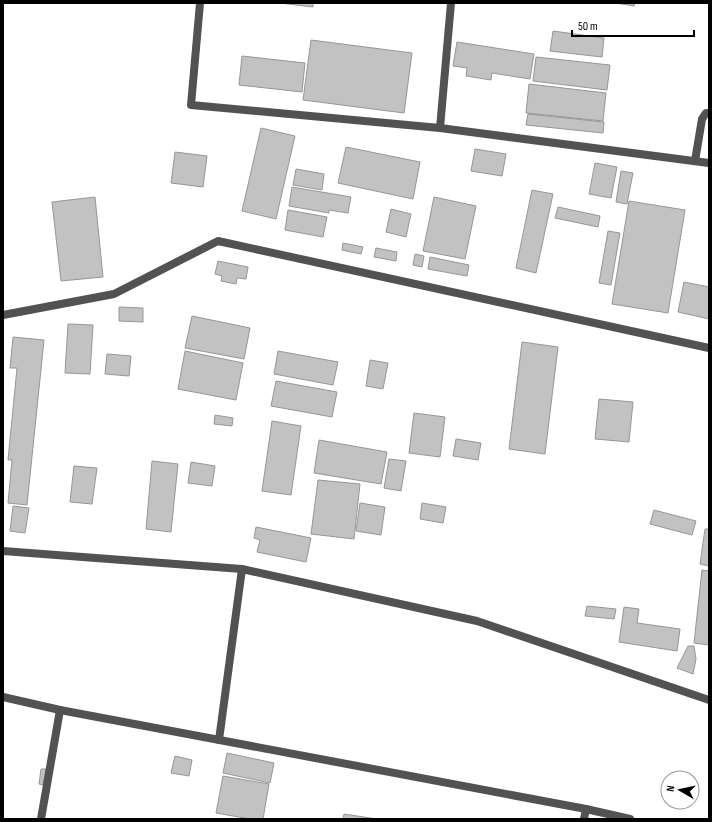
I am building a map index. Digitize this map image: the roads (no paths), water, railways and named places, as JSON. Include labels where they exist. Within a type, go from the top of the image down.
[{"type":"street","points":[[200,3],[191,105],[440,128],[709,163]]},
{"type":"street","points":[[440,128],[451,3]]},
{"type":"street","points":[[695,161],[702,119],[706,113],[709,113]]},
{"type":"street","points":[[3,315],[114,294],[218,241],[709,348]]},
{"type":"street","points":[[3,551],[242,569],[477,621],[709,700]]},
{"type":"street","points":[[218,740],[242,569]]},
{"type":"street","points":[[3,697],[60,710],[586,809],[630,819]]},
{"type":"street","points":[[41,819],[60,710]]},
{"type":"street","points":[[584,819],[586,809]]}]
